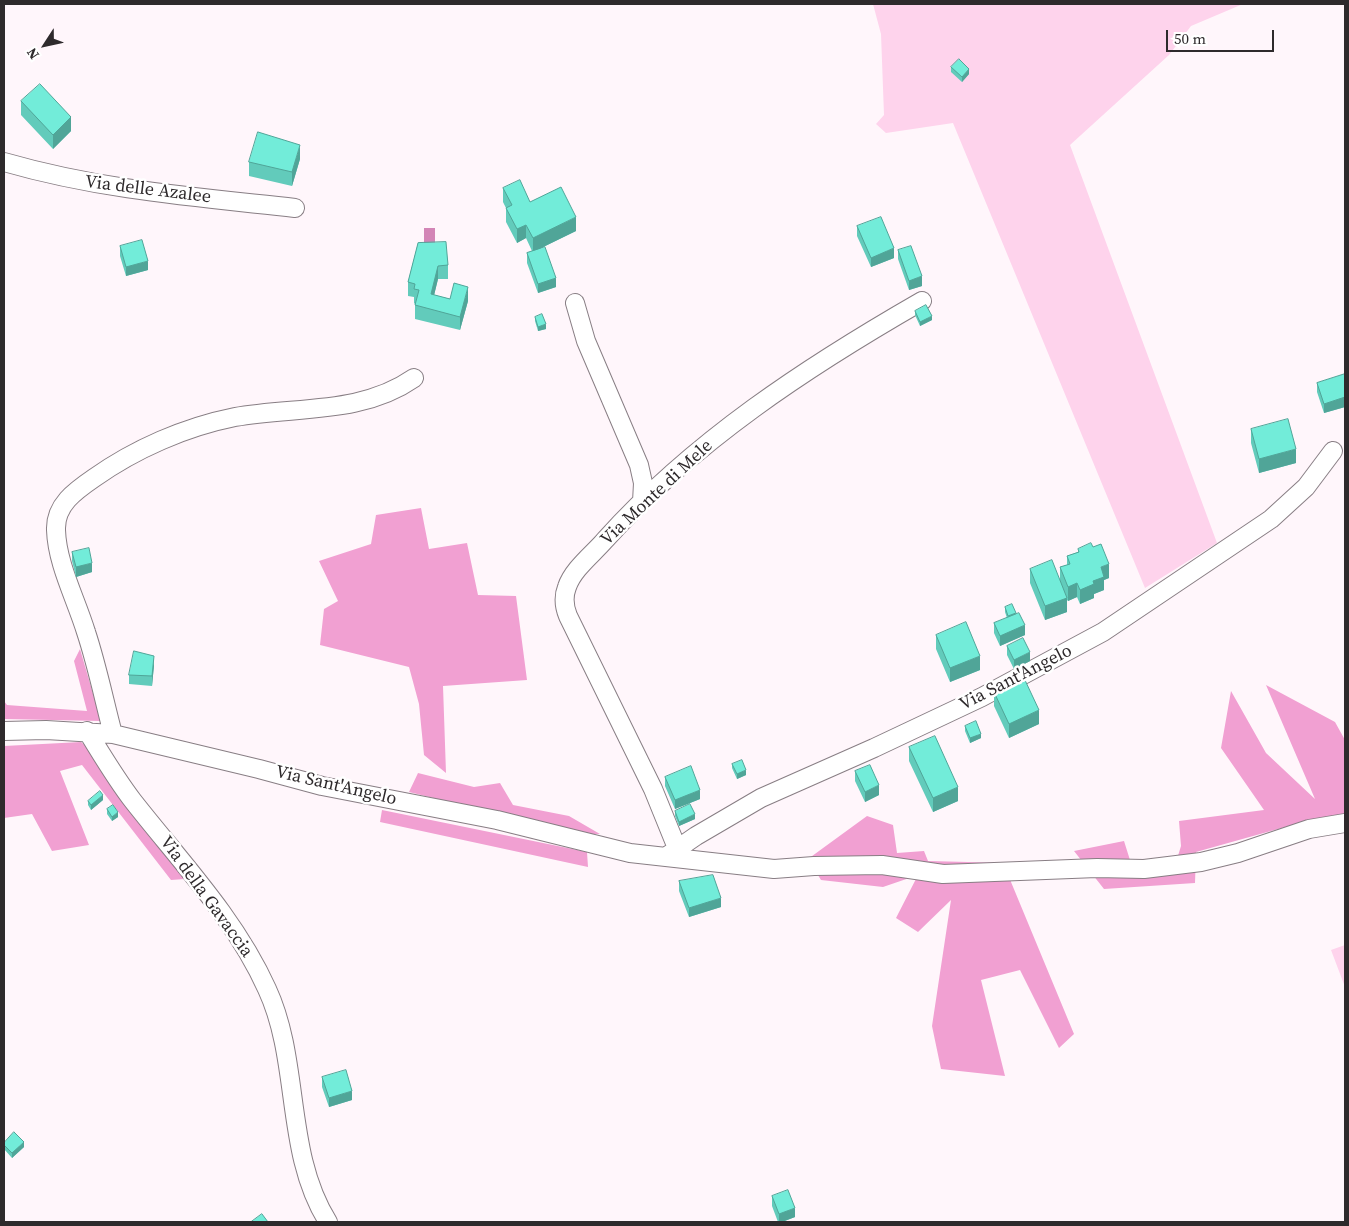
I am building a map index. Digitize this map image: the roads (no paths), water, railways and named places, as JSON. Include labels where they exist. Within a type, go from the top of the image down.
[{"type":"street","name":"Via delle Azalee","points":[[4,162],[68,179],[119,188],[295,208]]},
{"type":"street","name":"Via Monte di Mele","points":[[672,852],[653,789],[594,665],[570,622],[564,604],[566,588],[574,574],[642,502],[734,422],[839,350],[922,301]]},
{"type":"street","points":[[575,303],[586,341],[639,465],[643,483],[642,502]]},
{"type":"street","points":[[112,734],[86,633],[57,541],[57,515],[69,497],[110,467],[162,440],[203,425],[237,417],[370,400],[396,390],[414,378]]},
{"type":"street","name":"Via Sant'Angelo","points":[[672,852],[761,798],[982,697],[1103,632],[1271,518],[1311,482],[1333,451]]},
{"type":"street","name":"Via Sant'Angelo","points":[[4,731],[87,731],[112,734],[322,786],[497,820],[630,854],[672,852],[774,869],[874,864],[943,874],[1144,869],[1201,862],[1238,854],[1309,829],[1345,823]]},
{"type":"street","name":"Via della Gavaccia","points":[[87,731],[132,800],[192,874],[234,930],[268,989],[282,1035],[296,1125],[308,1176],[317,1204],[328,1222]]}]
